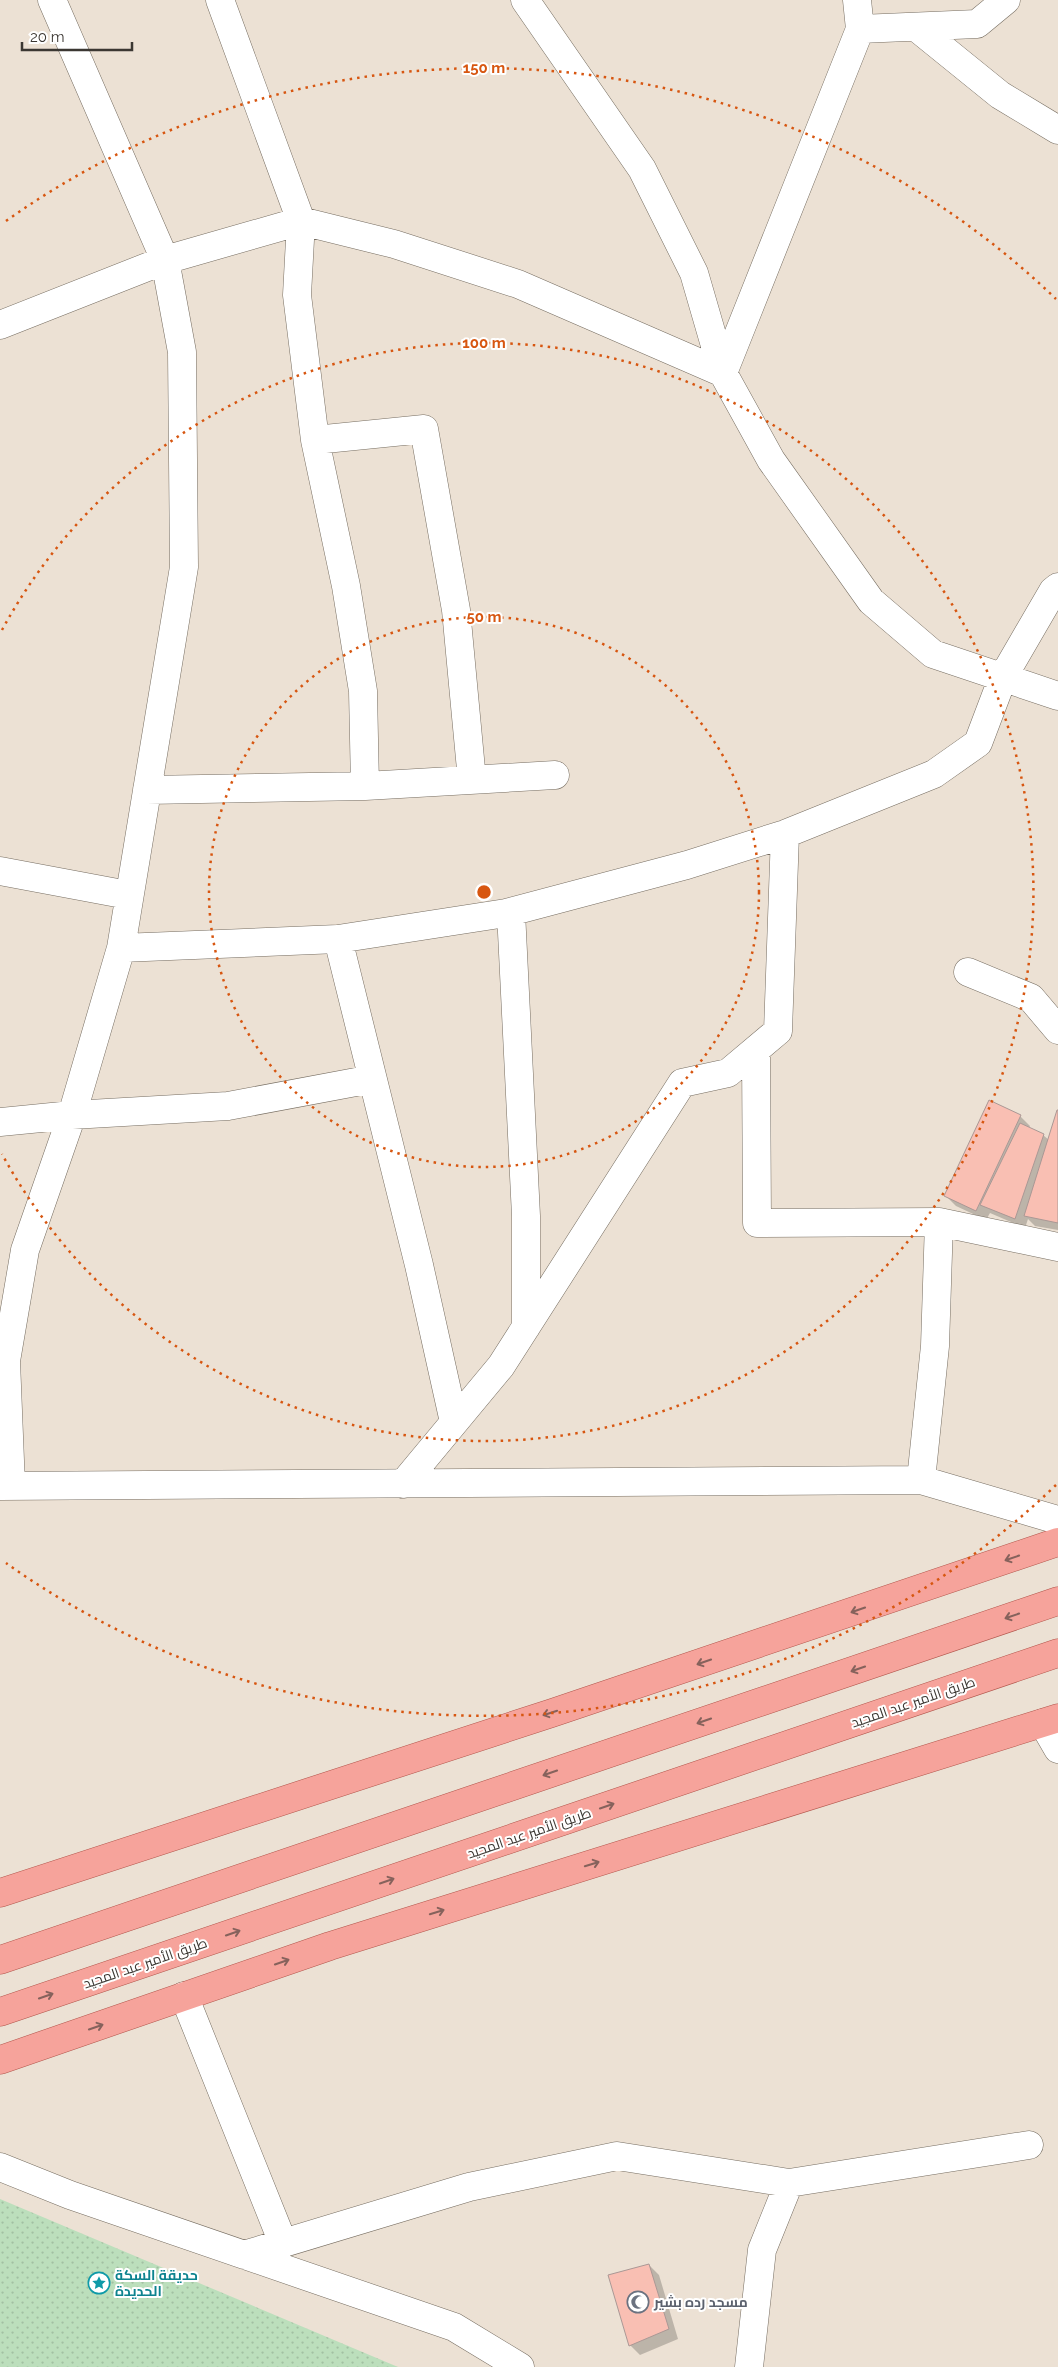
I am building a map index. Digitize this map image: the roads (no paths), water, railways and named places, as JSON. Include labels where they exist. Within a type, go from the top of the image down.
[{"type":"main road","points":[[0,1893],[552,1713],[1058,1542]]},
{"type":"main road","points":[[0,1960],[1058,1601]]},
{"type":"main road","name":"طريق الأمير عبد المجيد","points":[[0,2012],[1058,1653]]},
{"type":"main road","points":[[0,2060],[330,1946],[1050,1720]]},
{"type":"street","points":[[52,0],[164,260],[182,352],[184,567],[128,896],[121,948],[72,1115],[25,1250],[6,1361],[6,1486],[921,1480],[1058,1520]]},
{"type":"street","points":[[220,0],[301,220],[297,295],[315,440],[346,586],[362,691],[365,786]]},
{"type":"street","points":[[526,0],[642,169],[694,273],[723,373],[771,460],[871,602],[933,654],[1058,696]]},
{"type":"street","points":[[723,373],[860,29],[857,0]]},
{"type":"street","points":[[860,29],[977,24],[1006,0]]},
{"type":"street","points":[[916,26],[1000,95],[1058,130]]},
{"type":"street","points":[[1,326],[164,260],[301,220],[394,244],[518,284],[723,373]]},
{"type":"street","points":[[315,440],[424,428],[456,610],[472,780]]},
{"type":"street","points":[[121,948],[338,939],[511,912],[687,865],[785,834],[934,774],[978,744],[1003,677],[1058,587]]},
{"type":"street","points":[[147,790],[365,786],[555,775]]},
{"type":"street","points":[[402,1484],[501,1366],[682,1083],[728,1073],[778,1031],[785,834]]},
{"type":"street","points":[[0,871],[128,896]]},
{"type":"street","points":[[511,912],[526,1216],[526,1327]]},
{"type":"street","points":[[338,939],[419,1265],[454,1422]]},
{"type":"street","points":[[968,972],[1031,998],[1058,1030]]},
{"type":"street","points":[[756,1051],[757,1223],[939,1222],[1058,1247]]},
{"type":"street","points":[[0,1122],[72,1115],[228,1106],[372,1079]]},
{"type":"street","points":[[921,1480],[935,1346],[939,1222]]},
{"type":"street","points":[[1050,1720],[1058,1749]]},
{"type":"street","points":[[184,1996],[283,2243]]},
{"type":"street","points":[[244,2255],[469,2187],[617,2156],[789,2183],[1029,2144]]},
{"type":"street","points":[[0,2167],[70,2195],[454,2327],[520,2367]]},
{"type":"street","points":[[749,2367],[762,2250],[789,2183]]},
{"type":"place","name":"حديقة السكة الحديدة","points":[[99,2283]]},
{"type":"place","name":"مسجد رده بشير","points":[[638,2302]]}]
